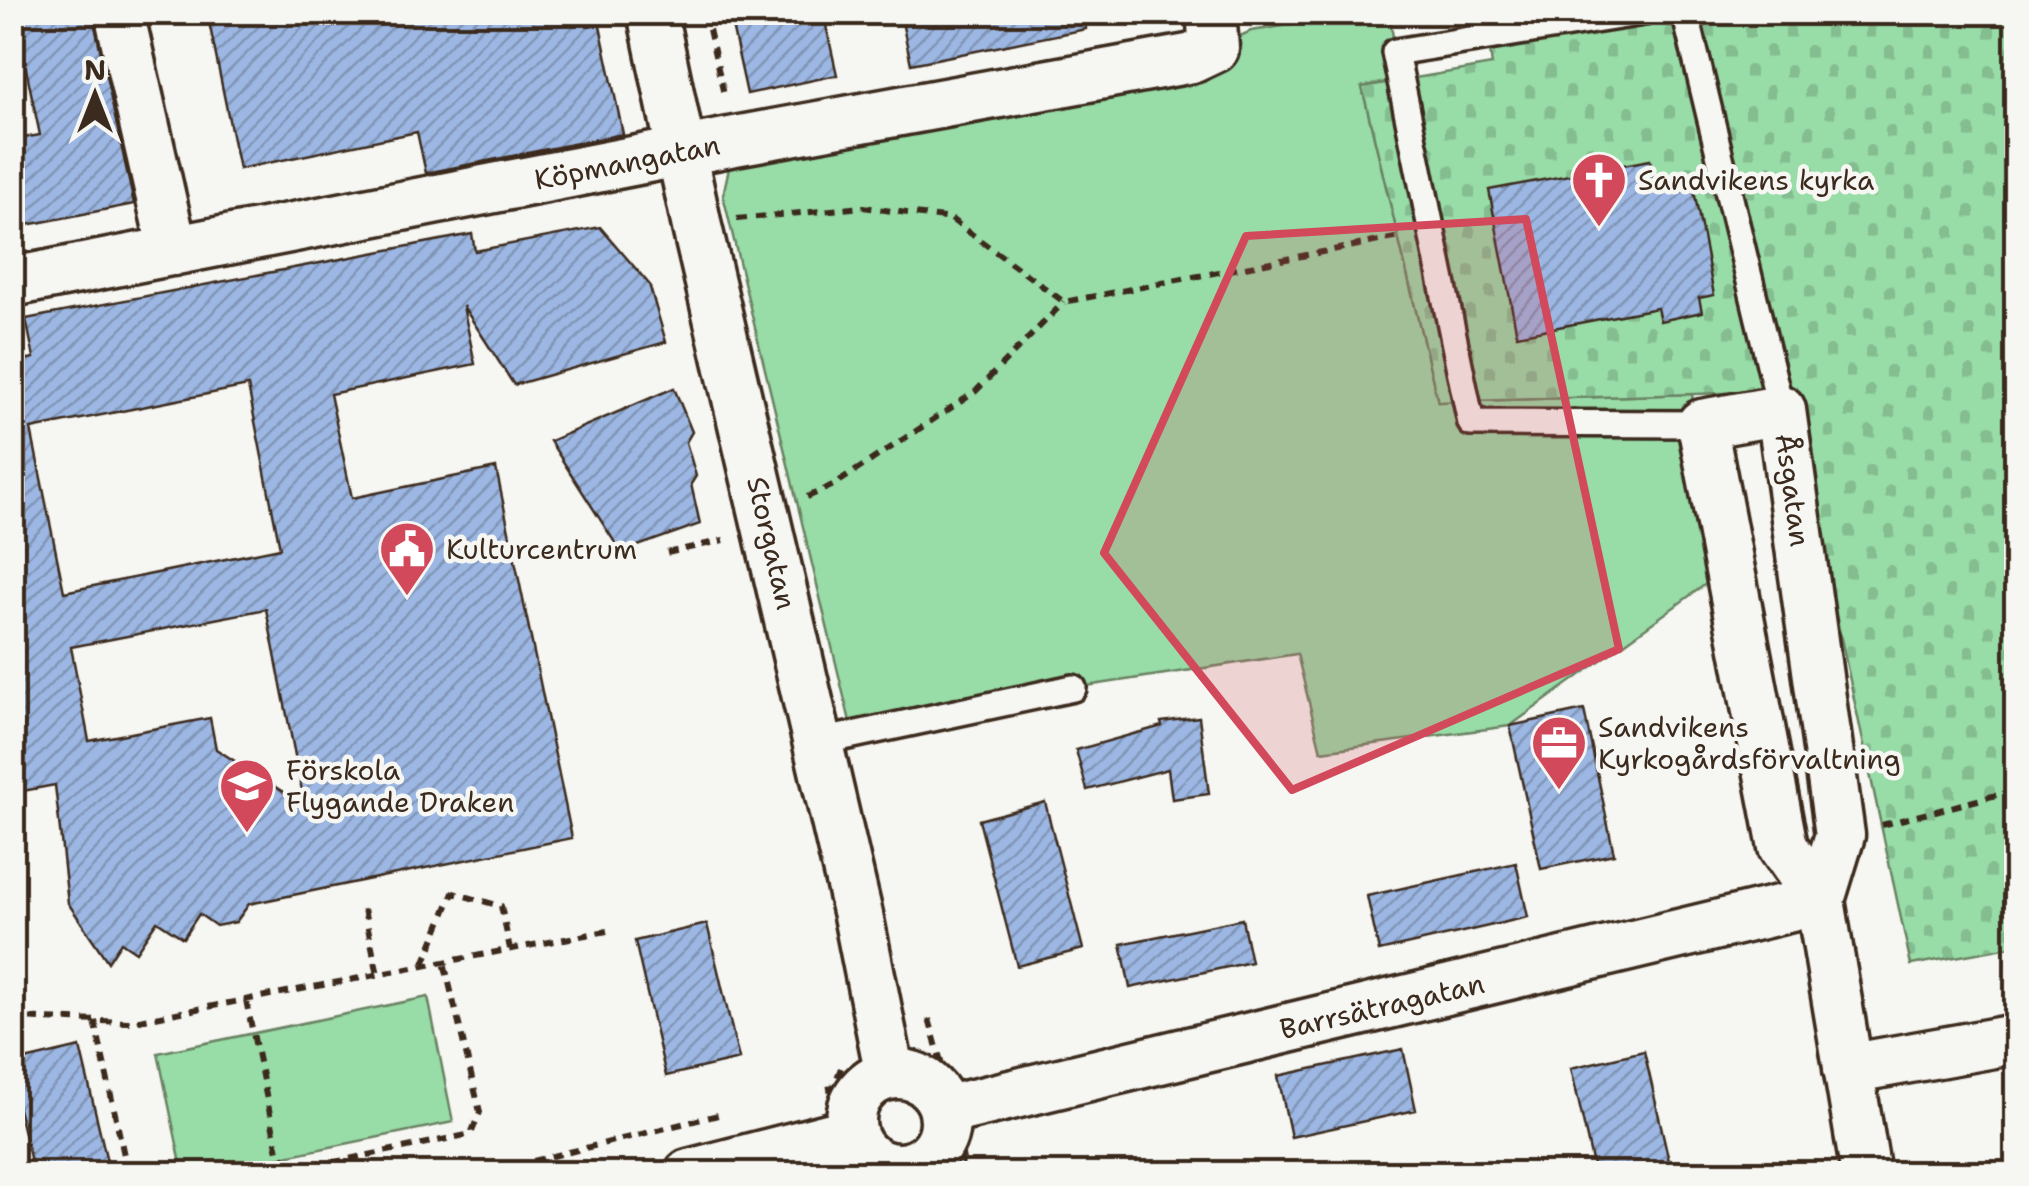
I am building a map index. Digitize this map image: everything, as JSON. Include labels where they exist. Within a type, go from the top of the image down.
[{"type":"street","points":[[119,12],[173,252]]},
{"type":"street","name":"Storgatan","points":[[652,12],[680,152],[820,742],[890,1075]]},
{"type":"street","name":"Köpmangatan","points":[[12,282],[680,152],[1193,58],[1214,48],[1212,17]]},
{"type":"street","name":"Åsgatan","points":[[1820,900],[1840,836],[1781,410],[1702,424],[1783,847],[1820,900],[1866,1174]]},
{"type":"street","points":[[1748,668],[1817,654]]},
{"type":"street","name":"Barrsätragatan","points":[[944,1090],[1820,900]]},
{"type":"street","points":[[1848,1069],[2016,1039]]},
{"type":"street","points":[[890,1075],[918,1078],[944,1090],[942,1137],[926,1168],[878,1164],[857,1145],[852,1132],[855,1102],[863,1089],[890,1075]]},
{"type":"street","points":[[689,1174],[852,1132]]},
{"type":"lane","points":[[1644,12],[1395,52],[1470,423],[1702,424]]},
{"type":"lane","points":[[1686,12],[1781,410]]},
{"type":"lane","points":[[820,742],[1073,688]]},
{"type":"path","points":[[728,220],[863,207],[951,219],[1064,302]]},
{"type":"path","points":[[797,502],[834,485],[975,392],[1064,302],[1430,232]]},
{"type":"path","points":[[666,554],[727,539]]},
{"type":"path","points":[[1840,836],[2016,790]]},
{"type":"path","points":[[423,965],[453,893],[500,906],[510,949]]},
{"type":"path","points":[[364,909],[378,974]]},
{"type":"path","points":[[12,1018],[129,1022],[608,932]]},
{"type":"path","points":[[246,1000],[278,1152],[291,1165],[305,1168],[470,1134],[480,1112],[444,962]]},
{"type":"path","points":[[95,1021],[128,1174]]},
{"type":"path","points":[[816,1092],[832,1088],[846,1056]]},
{"type":"path","points":[[944,1090],[962,1066]]},
{"type":"path","points":[[481,1174],[727,1113]]},
{"type":"highlighted area","points":[[1526,219],[1619,649],[1292,790],[1104,553],[1246,236]]},
{"type":"green space","points":[[1389,13],[1400,79],[1362,87],[1438,402],[1692,394],[1717,576],[1510,726],[1321,751],[1297,654],[1073,688],[853,734],[723,195],[735,141],[1214,48],[1251,31]]},
{"type":"green space","points":[[1485,13],[2016,13],[2016,946],[1911,965],[1788,391],[1438,402],[1362,87],[1492,65]]},
{"type":"green space","points":[[428,997],[453,1122],[203,1173],[183,1173],[158,1053]]},
{"type":"building","points":[[14,12],[92,12],[134,204],[12,228],[12,140],[40,135]]},
{"type":"building","points":[[207,12],[597,12],[623,134],[426,173],[417,132],[239,169]]},
{"type":"building","points":[[729,12],[823,12],[837,75],[747,94]]},
{"type":"building","points":[[900,12],[1085,12],[1086,29],[911,64]]},
{"type":"building","name":"Sandvikens kyrka","points":[[1650,160],[1656,188],[1692,180],[1714,295],[1699,298],[1702,312],[1660,321],[1657,308],[1517,335],[1489,190]]},
{"type":"building","name":"Kulturcentrum","points":[[600,227],[649,284],[666,342],[514,385],[463,306],[475,364],[330,394],[352,498],[496,468],[572,838],[249,904],[236,922],[216,926],[199,914],[183,938],[157,921],[136,952],[121,942],[108,962],[68,903],[55,785],[12,793],[12,362],[34,358],[26,319],[472,234],[475,251]],"holes":[[[248,386],[280,548],[64,592],[31,429]],[[266,609],[305,806],[216,749],[210,718],[89,741],[71,647]]]},
{"type":"building","points":[[674,388],[692,432],[686,442],[696,476],[691,484],[700,524],[621,552],[550,441]]},
{"type":"building","points":[[1584,710],[1614,854],[1541,869],[1510,726]]},
{"type":"building","points":[[1199,717],[1209,794],[1172,799],[1168,769],[1087,790],[1076,750],[1162,726],[1161,722]]},
{"type":"building","points":[[1045,802],[1083,949],[1017,966],[979,820]]},
{"type":"building","points":[[1516,863],[1528,917],[1379,951],[1367,896]]},
{"type":"building","points":[[1242,919],[1251,962],[1130,988],[1121,944]]},
{"type":"building","points":[[707,924],[739,1059],[666,1076],[635,941]]},
{"type":"building","points":[[80,1047],[110,1174],[34,1174],[12,1084],[12,1063]]},
{"type":"building","points":[[1403,1049],[1416,1110],[1291,1137],[1278,1076]]},
{"type":"building","points":[[1644,1051],[1672,1174],[1595,1174],[1571,1068]]},
{"type":"place","name":"Sandvikens kyrka","points":[[1599,229]]},
{"type":"place","name":"Kulturcentrum","points":[[407,598]]},
{"type":"place","name":"Sandvikens Kyrkogårdsförvaltning","points":[[1559,792]]},
{"type":"place","name":"Förskola Flygande Draken","points":[[247,835]]}]
